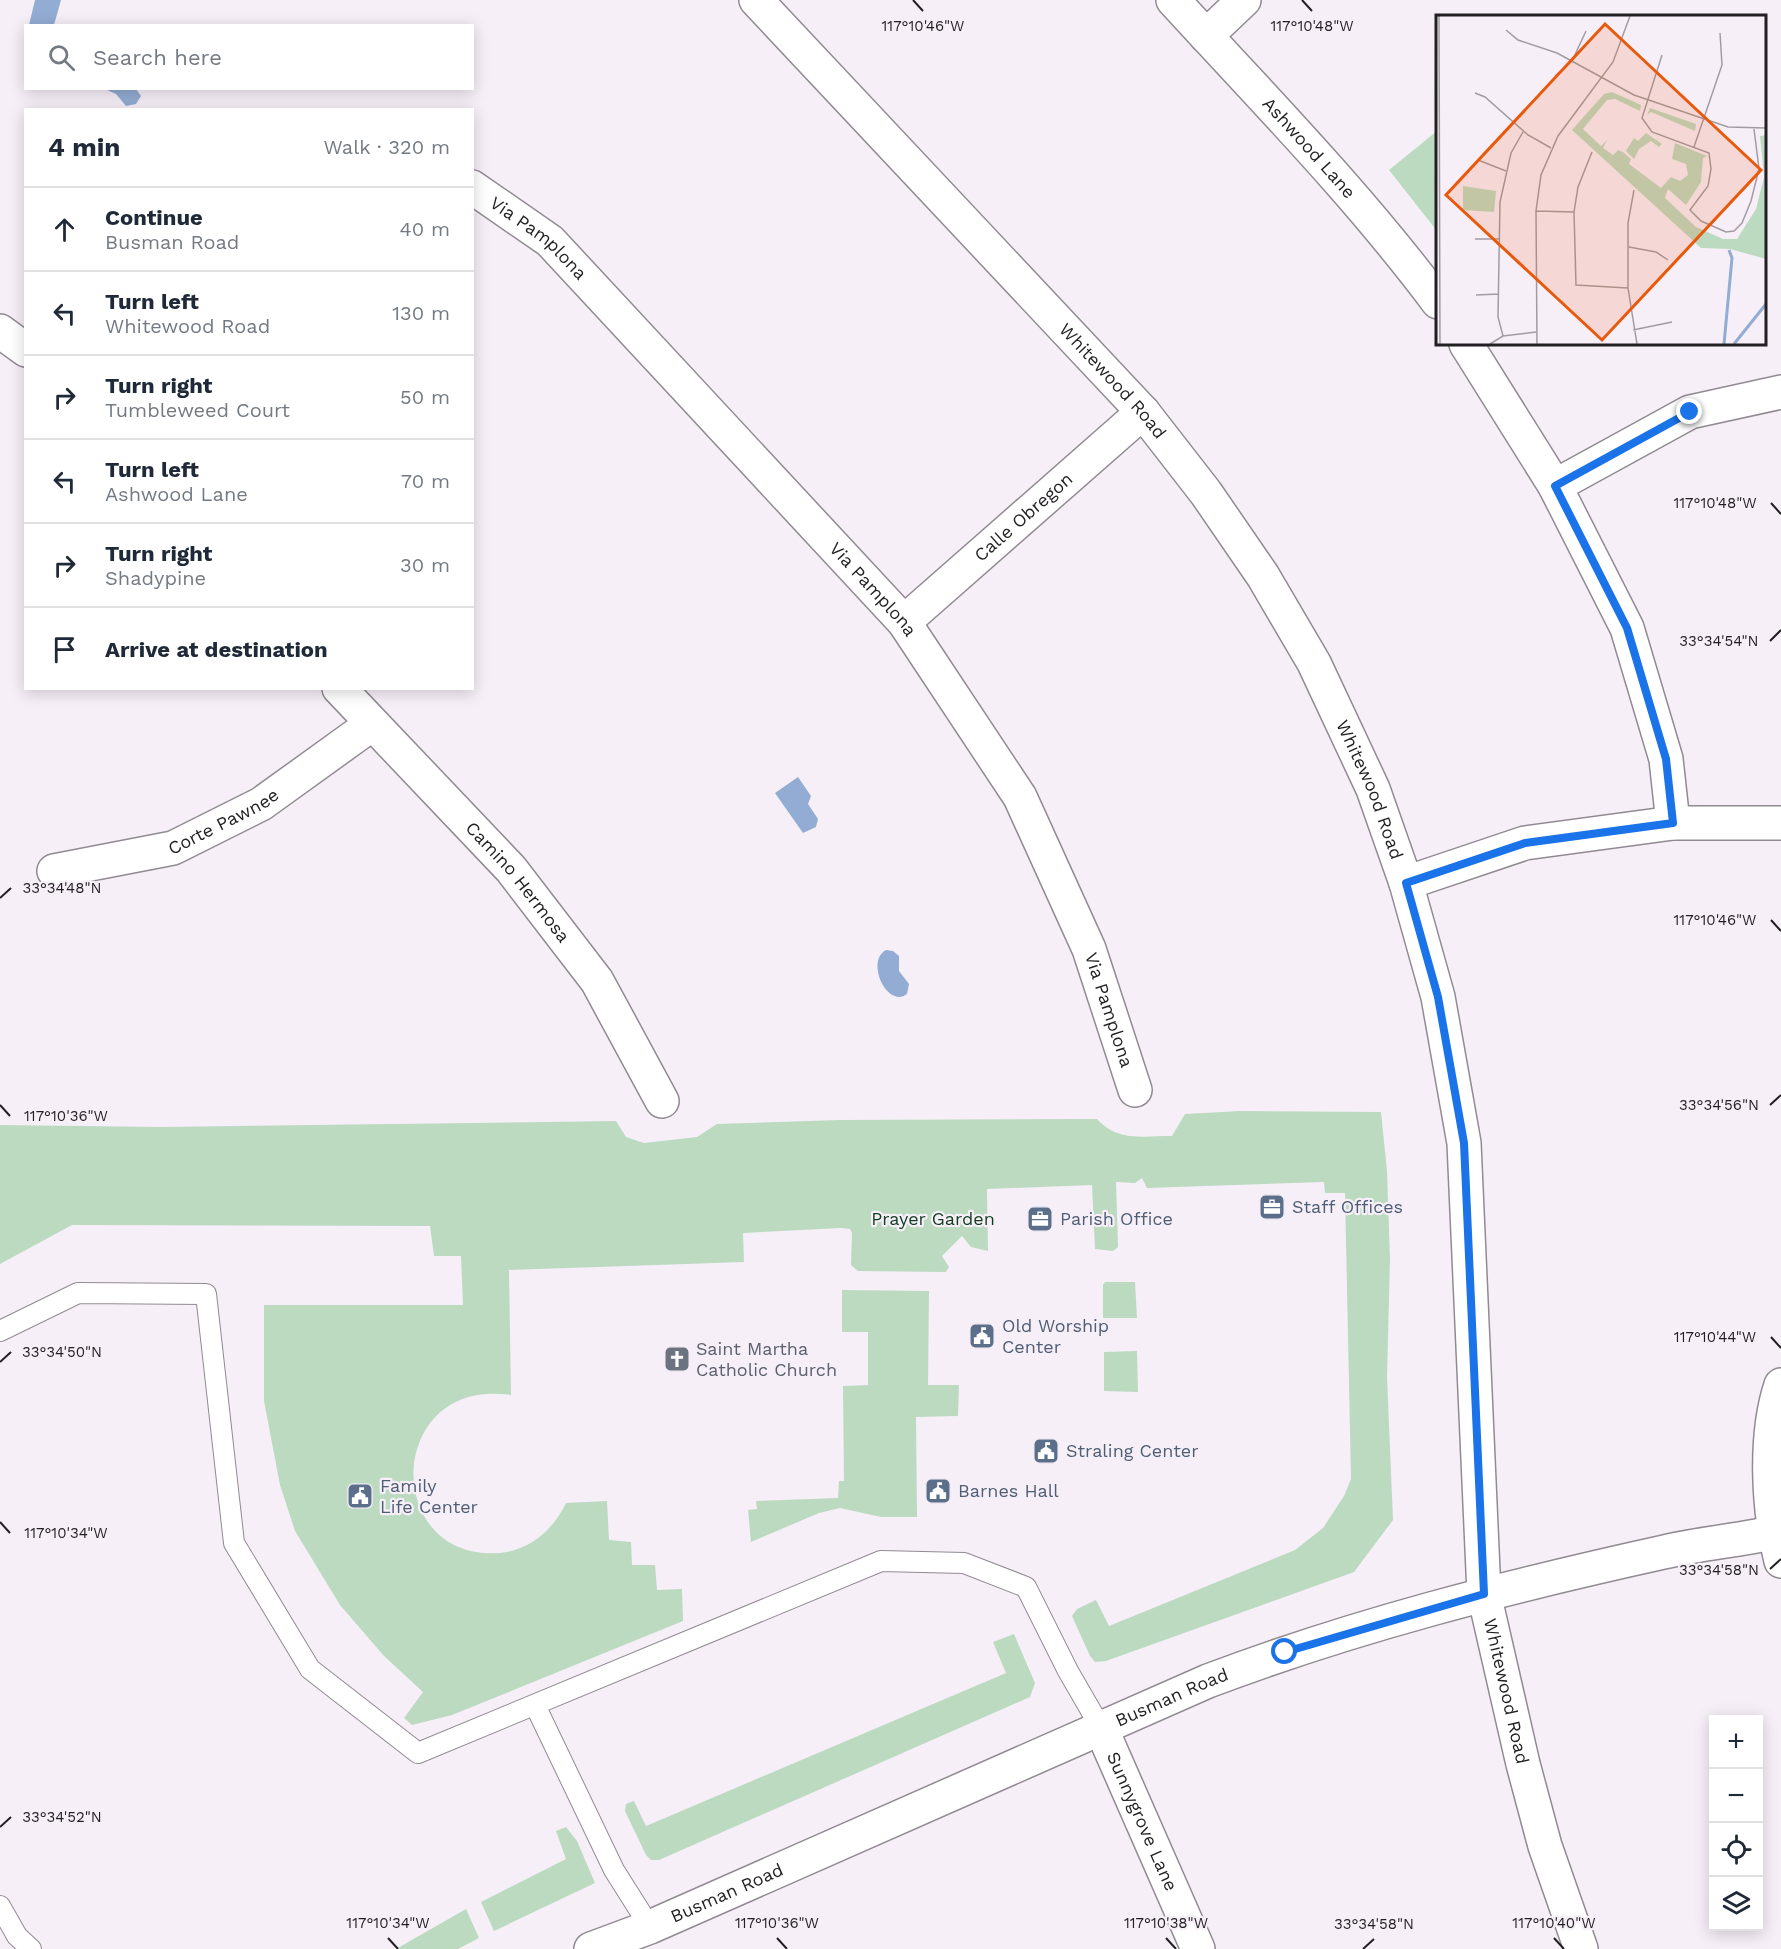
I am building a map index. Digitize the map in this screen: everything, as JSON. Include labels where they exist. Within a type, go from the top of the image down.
[{"type":"street","name":"Whitewood Road","points":[[756,0],[1143,412],[1206,493],[1256,567],[1314,663],[1373,789],[1406,883],[1438,997],[1464,1143],[1484,1594],[1522,1764],[1545,1846],[1581,1949]]},
{"type":"street","name":"Ashwood Lane","points":[[1173,0],[1329,171],[1410,264],[1436,301]]},
{"type":"street","points":[[1206,36],[1244,0]]},
{"type":"street","name":"Via Pamplona","points":[[474,188],[550,241],[904,622],[1020,797],[1089,949],[1135,1090]]},
{"type":"street","points":[[0,331],[24,349]]},
{"type":"street","points":[[1467,345],[1555,486],[1627,628],[1666,759],[1673,823]]},
{"type":"street","points":[[1555,486],[1690,412],[1781,392]]},
{"type":"street","name":"Calle Obregon","points":[[904,622],[1143,412]]},
{"type":"street","name":"Camino Hermosa","points":[[341,690],[511,869],[597,981],[662,1101]]},
{"type":"street","name":"Corte Pawnee","points":[[54,871],[173,848],[261,804],[372,724]]},
{"type":"street","points":[[1406,883],[1525,843],[1673,823],[1781,823]]},
{"type":"street","points":[[1779,1542],[1770,1465],[1776,1401],[1781,1385]]},
{"type":"street","name":"Busman Road","points":[[591,1949],[654,1938],[1101,1728],[1208,1681],[1285,1652],[1484,1594],[1667,1551],[1779,1542]]},
{"type":"street","name":"Sunnygrove Lane","points":[[1101,1728],[1198,1949]]},
{"type":"lane","points":[[0,1331],[78,1293],[206,1294],[234,1543],[310,1669],[418,1754],[881,1561],[964,1563],[1026,1587],[1068,1671],[1101,1728]]},
{"type":"lane","points":[[535,1705],[614,1870],[654,1938]]},
{"type":"lane","points":[[0,1906],[17,1936],[31,1949]]},
{"type":"green space","points":[[1436,132],[1436,230],[1389,170]]},
{"type":"green space","name":"Prayer Garden","points":[[1240,1111],[1381,1112],[1387,1171],[1390,1259],[1387,1377],[1393,1520],[1354,1572],[1106,1661],[1095,1662],[1090,1656],[1072,1616],[1077,1609],[1096,1600],[1109,1626],[1295,1550],[1323,1528],[1344,1496],[1351,1479],[1345,1193],[1325,1193],[1324,1182],[1147,1188],[1142,1178],[1135,1183],[1116,1182],[1118,1247],[1113,1251],[1095,1249],[1092,1185],[987,1189],[988,1251],[971,1247],[962,1236],[942,1256],[949,1267],[946,1272],[858,1271],[851,1265],[852,1233],[850,1229],[841,1228],[743,1233],[744,1262],[509,1270],[511,1395],[469,1397],[439,1413],[421,1439],[414,1470],[418,1502],[434,1529],[461,1548],[500,1553],[521,1548],[539,1537],[554,1522],[566,1503],[607,1501],[609,1540],[631,1542],[632,1565],[655,1565],[657,1590],[682,1589],[683,1621],[452,1715],[412,1725],[404,1718],[423,1692],[384,1656],[340,1605],[295,1531],[280,1485],[264,1401],[264,1305],[463,1305],[461,1256],[434,1256],[430,1226],[72,1225],[0,1264],[0,1125],[161,1127],[616,1121],[626,1137],[644,1143],[697,1137],[717,1124],[840,1120],[1097,1119],[1105,1126],[1122,1134],[1141,1137],[1172,1136],[1185,1114]]},
{"type":"green space","points":[[1105,1282],[1135,1282],[1137,1318],[1103,1318],[1103,1285]]},
{"type":"green space","points":[[842,1290],[929,1291],[928,1385],[959,1385],[958,1416],[916,1417],[917,1517],[881,1517],[840,1508],[819,1513],[751,1542],[748,1510],[757,1509],[756,1501],[838,1498],[839,1481],[844,1481],[843,1386],[868,1385],[868,1332],[842,1332]]},
{"type":"green space","points":[[1137,1351],[1138,1392],[1104,1391],[1104,1352]]},
{"type":"green space","points":[[1014,1634],[1035,1683],[1030,1697],[659,1860],[651,1860],[646,1855],[625,1811],[626,1804],[634,1801],[646,1826],[1006,1673],[993,1642]]},
{"type":"green space","points":[[566,1827],[577,1841],[595,1883],[494,1931],[481,1902],[566,1859],[556,1831]]},
{"type":"green space","points":[[466,1909],[479,1938],[458,1949],[396,1949]]},
{"type":"water","points":[[35,0],[61,0],[54,24],[29,24]]},
{"type":"water","points":[[107,90],[137,90],[141,96],[136,104],[126,106],[116,94]]},
{"type":"water","points":[[798,777],[811,796],[808,804],[818,819],[816,827],[803,833],[775,793]]},
{"type":"water","points":[[886,950],[893,951],[899,956],[899,971],[909,984],[907,994],[899,997],[886,990],[878,973],[880,956]]},
{"type":"place","name":"Staff Offices","points":[[1272,1207]]},
{"type":"place","name":"Parish Office","points":[[1040,1219]]},
{"type":"place","name":"Old Worship Center","points":[[982,1336]]},
{"type":"place","name":"Saint Martha Catholic Church","points":[[677,1359]]},
{"type":"place","name":"Straling Center","points":[[1046,1451]]},
{"type":"place","name":"Barnes Hall","points":[[938,1491]]},
{"type":"place","name":"Family Life Center","points":[[360,1496]]},
{"type":"route","points":[[1285,1652],[1484,1594],[1464,1143],[1438,997],[1406,883],[1525,843],[1673,823],[1666,759],[1627,628],[1555,486],[1690,412]]}]
